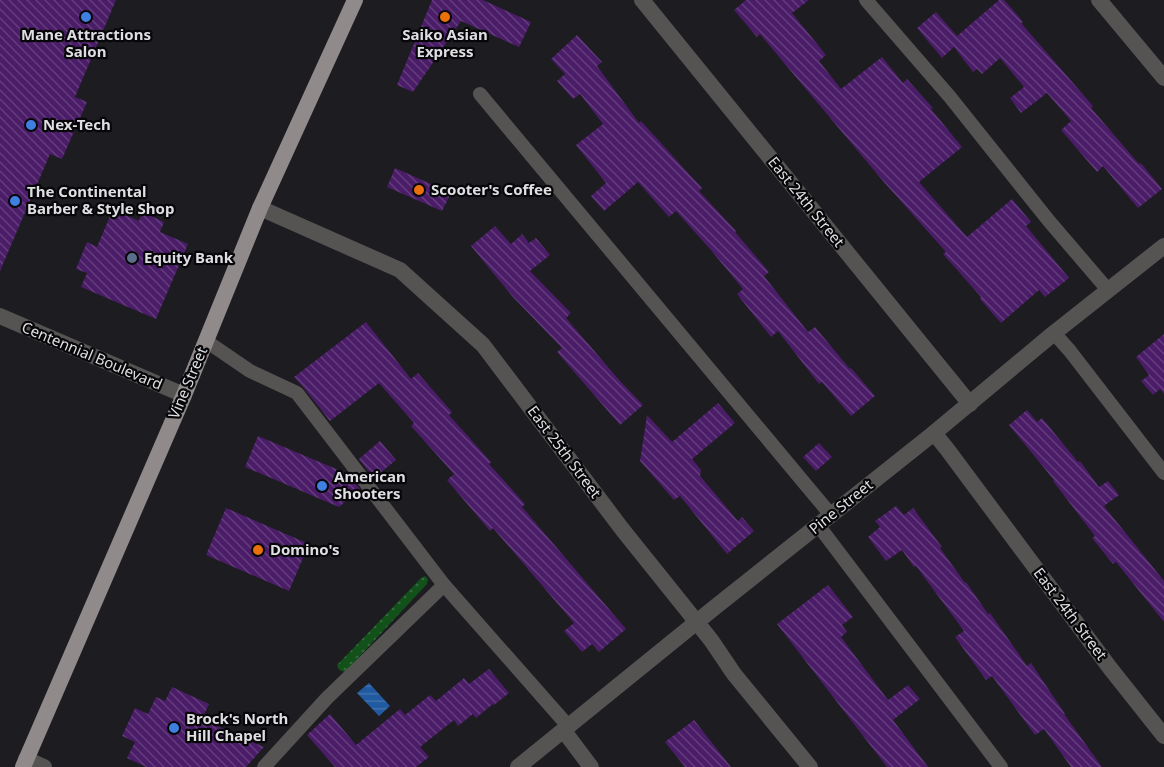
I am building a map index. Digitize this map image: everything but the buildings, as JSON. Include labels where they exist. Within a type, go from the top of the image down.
[{"type":"main road","name":"Vine Street","points":[[24,763],[184,395],[260,208],[356,0]]},
{"type":"street","name":"East 24th Street","points":[[642,0],[970,404]]},
{"type":"street","points":[[1099,0],[1164,78]]},
{"type":"street","name":"East 25th Street","points":[[260,208],[400,270],[483,345],[615,520],[697,622],[734,674],[810,767]]},
{"type":"street","name":"Pine Street","points":[[518,767],[1164,246]]},
{"type":"street","name":"Centennial Boulevard","points":[[0,316],[184,395]]},
{"type":"street","name":"East 24th Street","points":[[934,433],[1110,668],[1164,736]]},
{"type":"street","points":[[567,729],[591,767]]},
{"type":"street","points":[[24,763],[44,767]]},
{"type":"lane","points":[[866,0],[950,97],[1108,290]]},
{"type":"lane","points":[[480,94],[824,520],[1001,767]]},
{"type":"lane","points":[[1054,333],[1164,473]]},
{"type":"lane","points":[[206,341],[250,371],[297,393],[444,585],[567,729]]},
{"type":"lane","points":[[264,767],[327,698],[444,585]]},
{"type":"green space","points":[[425,576],[428,579],[427,584],[345,672],[340,670],[337,665]]},
{"type":"water","points":[[369,683],[390,706],[379,716],[357,693]]},
{"type":"place","name":"Mane Attractions Salon","points":[[86,17]]},
{"type":"place","name":"Saiko Asian Express","points":[[445,17]]},
{"type":"place","name":"Nex-Tech","points":[[31,125]]},
{"type":"place","name":"Scooter's Coffee","points":[[419,190]]},
{"type":"place","name":"The Continental Barber & Style Shop","points":[[15,201]]},
{"type":"place","name":"Equity Bank","points":[[132,258]]},
{"type":"place","name":"American Shooters","points":[[322,486]]},
{"type":"place","name":"Domino's","points":[[258,550]]},
{"type":"place","name":"Brock's North Hill Chapel","points":[[174,728]]}]
